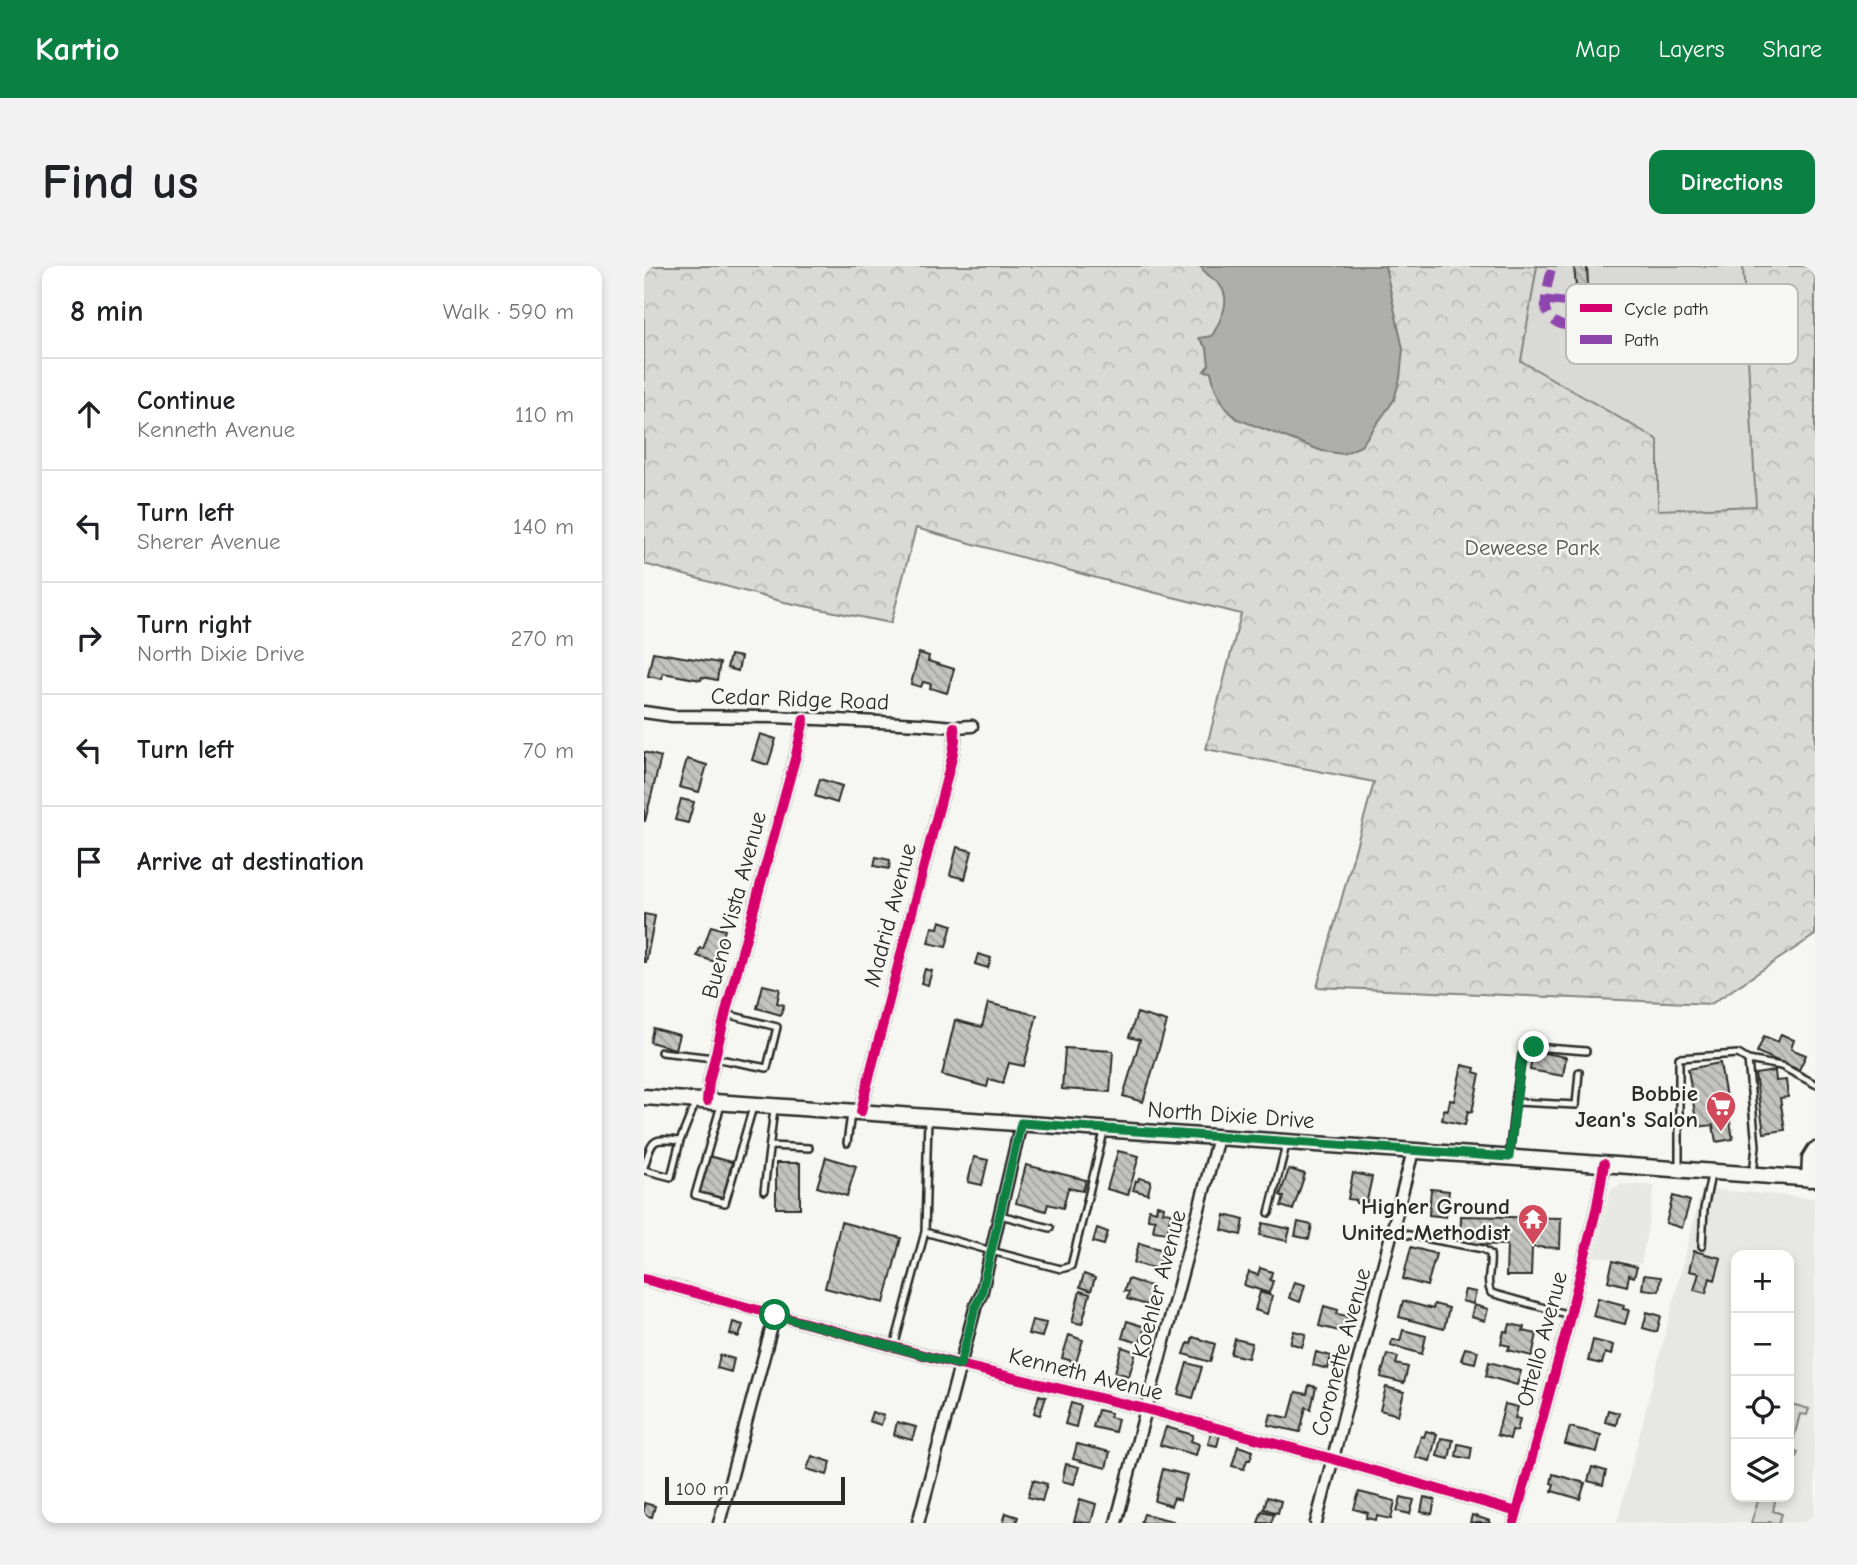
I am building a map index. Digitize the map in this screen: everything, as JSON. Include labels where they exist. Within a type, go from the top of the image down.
[{"type":"main road","name":"North Dixie Drive","points":[[644,1097],[1812,1179]]},
{"type":"main road","points":[[1812,1179],[1810,1158],[1815,1150]]},
{"type":"street","name":"Cedar Ridge Road","points":[[644,712],[672,716],[776,717],[972,726]]},
{"type":"street","name":"Bueno Vista Avenue","points":[[708,1102],[715,1058],[796,755],[803,719]]},
{"type":"street","name":"Madrid Avenue","points":[[856,1111],[867,1085],[952,758],[954,727]]},
{"type":"street","points":[[918,1523],[976,1305],[981,1295],[1021,1123]]},
{"type":"street","name":"Koehler Avenue","points":[[1116,1523],[1218,1137]]},
{"type":"street","name":"Coronette Avenue","points":[[1316,1523],[1413,1151]]},
{"type":"street","name":"Ottello Avenue","points":[[1515,1518],[1570,1315],[1605,1164]]},
{"type":"street","name":"Kenneth Avenue","points":[[644,1279],[894,1348],[1146,1409],[1333,1459],[1515,1518]]},
{"type":"street","points":[[719,1523],[775,1315]]},
{"type":"lane","points":[[661,1052],[715,1058],[767,1068],[777,1027],[726,1014]]},
{"type":"lane","points":[[1509,1157],[1522,1055],[1534,1047],[1586,1051]]},
{"type":"lane","points":[[1679,1169],[1679,1058],[1738,1054],[1748,1060],[1781,1066],[1815,1084]]},
{"type":"lane","points":[[1748,1060],[1756,1146],[1753,1174]]},
{"type":"lane","points":[[1515,1102],[1576,1105],[1579,1072]]},
{"type":"lane","points":[[708,1102],[695,1195],[725,1203],[753,1105]]},
{"type":"lane","points":[[680,1141],[660,1139],[651,1144],[644,1168],[671,1177],[680,1141],[708,1102]]},
{"type":"lane","points":[[765,1191],[774,1106]]},
{"type":"lane","points":[[847,1143],[856,1111]]},
{"type":"lane","points":[[894,1348],[925,1232],[928,1116]]},
{"type":"lane","points":[[925,1232],[1061,1269],[1071,1266],[1105,1129]]},
{"type":"lane","points":[[1269,1213],[1287,1142]]},
{"type":"lane","points":[[770,1146],[809,1148]]},
{"type":"lane","points":[[1702,1246],[1704,1209],[1712,1172]]},
{"type":"lane","points":[[1000,1215],[1050,1228]]},
{"type":"lane","points":[[1393,1232],[1483,1249],[1490,1254],[1488,1286],[1491,1293],[1570,1315]]},
{"type":"shaded area","points":[[1200,266],[1385,266],[1403,349],[1400,378],[1394,400],[1361,446],[1343,454],[1322,451],[1237,419],[1225,407],[1215,388],[1211,372],[1204,371],[1209,365],[1207,349],[1199,338],[1212,336],[1224,309],[1225,295],[1217,282]]},
{"type":"shaded area","points":[[1630,1184],[1655,1186],[1641,1264],[1594,1256],[1612,1189]]},
{"type":"shaded area","points":[[1702,1189],[1815,1198],[1815,1523],[1617,1523]]},
{"type":"green space","name":"Deweese Park","points":[[644,266],[1815,266],[1815,935],[1711,1004],[1317,987],[1374,782],[1206,749],[1241,614],[1104,580],[916,528],[891,623],[784,602],[644,564]]},
{"type":"green space","points":[[1537,266],[1743,266],[1744,284],[1566,284],[1566,364],[1748,364],[1756,506],[1658,510],[1658,440],[1521,361]]},
{"type":"green space","points":[[1794,1405],[1809,1409],[1807,1415],[1800,1414],[1794,1437]]},
{"type":"green space","points":[[1758,1502],[1775,1502],[1773,1511],[1782,1514],[1779,1523],[1751,1523]]},
{"type":"building","points":[[1574,266],[1587,266],[1588,284],[1576,284]]},
{"type":"building","points":[[653,652],[720,663],[717,680],[663,673],[662,679],[648,676]]},
{"type":"building","points":[[919,653],[929,656],[928,661],[954,669],[947,693],[930,688],[931,684],[923,682],[921,687],[911,684]]},
{"type":"building","points":[[730,655],[741,657],[738,671],[727,668]]},
{"type":"building","points":[[760,734],[776,739],[768,765],[752,760]]},
{"type":"building","points":[[644,752],[661,757],[645,821],[644,821]]},
{"type":"building","points":[[687,759],[707,765],[699,792],[679,787]]},
{"type":"building","points":[[820,779],[842,786],[837,803],[815,796]]},
{"type":"building","points":[[681,799],[694,802],[688,823],[675,820]]},
{"type":"building","points":[[957,847],[972,851],[965,879],[950,875]]},
{"type":"building","points":[[876,857],[890,860],[889,869],[874,866]]},
{"type":"building","points":[[644,914],[655,916],[646,962],[644,962]]},
{"type":"building","points":[[940,921],[952,925],[946,947],[928,943],[932,927],[938,928]]},
{"type":"building","points":[[711,926],[725,930],[715,962],[697,956],[700,948],[703,949]]},
{"type":"building","points":[[978,954],[991,958],[988,968],[975,964]]},
{"type":"building","points":[[925,969],[932,971],[928,985],[921,983]]},
{"type":"building","points":[[763,985],[780,989],[777,1003],[784,1005],[781,1015],[757,1008]]},
{"type":"building","points":[[988,1003],[1037,1015],[1024,1066],[1009,1063],[1003,1083],[989,1079],[987,1087],[942,1075],[955,1020],[982,1027]]},
{"type":"building","points":[[1137,1013],[1167,1022],[1143,1102],[1123,1096],[1140,1040],[1129,1037]]},
{"type":"building","points":[[653,1028],[679,1035],[675,1049],[650,1042]]},
{"type":"building","points":[[1781,1034],[1794,1040],[1791,1049],[1806,1055],[1799,1070],[1757,1052],[1764,1036],[1778,1042]]},
{"type":"building","points":[[1065,1048],[1113,1051],[1110,1092],[1062,1089]]},
{"type":"building","points":[[1533,1051],[1566,1057],[1563,1076],[1530,1070]]},
{"type":"building","points":[[1720,1063],[1733,1139],[1716,1142],[1713,1125],[1697,1127],[1688,1069]]},
{"type":"building","points":[[1462,1065],[1475,1068],[1474,1072],[1480,1074],[1472,1112],[1468,1111],[1465,1125],[1442,1120],[1444,1109],[1448,1110],[1450,1100],[1454,1101]]},
{"type":"building","points":[[1775,1071],[1776,1081],[1786,1080],[1788,1097],[1780,1098],[1785,1130],[1764,1133],[1755,1074]]},
{"type":"building","points":[[1118,1151],[1139,1156],[1128,1195],[1107,1189]]},
{"type":"building","points":[[708,1156],[732,1162],[723,1198],[698,1192]]},
{"type":"building","points":[[826,1157],[856,1166],[847,1196],[817,1187]]},
{"type":"building","points":[[974,1157],[988,1160],[982,1185],[968,1182]]},
{"type":"building","points":[[776,1163],[800,1163],[800,1208],[776,1208]]},
{"type":"building","points":[[1026,1165],[1086,1180],[1083,1191],[1068,1188],[1063,1208],[1048,1204],[1046,1211],[1016,1203]]},
{"type":"building","points":[[1289,1169],[1305,1174],[1293,1210],[1281,1206],[1284,1197],[1280,1195]]},
{"type":"building","points":[[1353,1173],[1372,1177],[1366,1205],[1348,1199]]},
{"type":"building","points":[[1139,1178],[1151,1181],[1148,1194],[1133,1190]]},
{"type":"building","points":[[1431,1189],[1449,1191],[1446,1217],[1429,1215]]},
{"type":"building","points":[[1673,1196],[1690,1201],[1682,1228],[1666,1223]]},
{"type":"building","points":[[1157,1205],[1164,1207],[1163,1212],[1171,1213],[1167,1233],[1153,1231],[1155,1220],[1148,1219],[1149,1209],[1156,1211]]},
{"type":"building","points":[[1225,1215],[1244,1220],[1241,1235],[1222,1230]]},
{"type":"building","name":"Higher Ground United Methodist","points":[[1461,1216],[1561,1218],[1560,1248],[1532,1247],[1531,1276],[1506,1276],[1507,1245],[1460,1244]]},
{"type":"building","points":[[841,1222],[901,1238],[884,1303],[825,1288]]},
{"type":"building","points":[[1298,1222],[1312,1225],[1309,1239],[1295,1236]]},
{"type":"building","points":[[1263,1223],[1290,1229],[1287,1241],[1260,1235]]},
{"type":"building","points":[[1097,1228],[1108,1232],[1104,1245],[1093,1242]]},
{"type":"building","points":[[1139,1243],[1163,1250],[1158,1269],[1134,1263]]},
{"type":"building","points":[[1411,1247],[1436,1254],[1427,1286],[1403,1279]]},
{"type":"building","points":[[1694,1251],[1721,1258],[1715,1280],[1710,1278],[1706,1293],[1694,1290],[1699,1273],[1689,1271]]},
{"type":"building","points":[[1613,1261],[1637,1267],[1634,1277],[1629,1275],[1627,1286],[1608,1281]]},
{"type":"building","points":[[1260,1268],[1272,1272],[1270,1280],[1273,1281],[1269,1293],[1244,1285],[1249,1272],[1258,1275]]},
{"type":"building","points":[[1084,1274],[1095,1278],[1091,1291],[1080,1287]]},
{"type":"building","points":[[1644,1275],[1661,1277],[1659,1291],[1642,1289]]},
{"type":"building","points":[[1128,1279],[1153,1287],[1147,1305],[1127,1299],[1129,1292],[1124,1291]]},
{"type":"building","points":[[1294,1282],[1305,1285],[1300,1302],[1289,1298]]},
{"type":"building","points":[[1465,1290],[1476,1292],[1473,1304],[1462,1301]]},
{"type":"building","points":[[1080,1291],[1090,1294],[1082,1324],[1072,1322]]},
{"type":"building","points":[[1260,1292],[1272,1296],[1267,1314],[1255,1310]]},
{"type":"building","points":[[1598,1298],[1624,1305],[1623,1309],[1629,1310],[1625,1324],[1593,1316]]},
{"type":"building","points":[[1403,1301],[1433,1309],[1434,1304],[1449,1308],[1444,1329],[1399,1317]]},
{"type":"building","points":[[1474,1305],[1488,1309],[1485,1321],[1471,1317]]},
{"type":"building","points":[[1324,1306],[1338,1310],[1337,1314],[1347,1316],[1343,1332],[1319,1326]]},
{"type":"building","points":[[1647,1312],[1661,1316],[1657,1332],[1643,1328]]},
{"type":"building","points":[[1032,1320],[1046,1323],[1042,1337],[1028,1334]]},
{"type":"building","points":[[1127,1321],[1145,1327],[1140,1343],[1122,1338]]},
{"type":"building","points":[[733,1322],[743,1325],[739,1337],[730,1334]]},
{"type":"building","points":[[1510,1324],[1537,1334],[1532,1356],[1508,1350],[1510,1346],[1501,1344],[1504,1331],[1508,1332]]},
{"type":"building","points":[[1403,1330],[1426,1336],[1422,1354],[1391,1345],[1392,1339],[1400,1341]]},
{"type":"building","points":[[1294,1331],[1306,1334],[1302,1347],[1290,1343]]},
{"type":"building","points":[[1069,1335],[1083,1340],[1076,1362],[1062,1358]]},
{"type":"building","points":[[1193,1337],[1215,1344],[1210,1362],[1184,1354]]},
{"type":"building","points":[[1235,1339],[1252,1343],[1248,1358],[1231,1354]]},
{"type":"building","points":[[1593,1340],[1613,1345],[1611,1355],[1605,1353],[1602,1364],[1588,1361]]},
{"type":"building","points":[[1122,1347],[1136,1352],[1129,1376],[1115,1372]]},
{"type":"building","points":[[1465,1348],[1478,1351],[1475,1363],[1461,1360]]},
{"type":"building","points":[[1316,1352],[1331,1356],[1328,1369],[1313,1365]]},
{"type":"building","points":[[1387,1354],[1398,1357],[1396,1364],[1408,1367],[1404,1383],[1381,1377]]},
{"type":"building","points":[[720,1355],[734,1359],[731,1372],[717,1368]]},
{"type":"building","points":[[1489,1362],[1521,1371],[1517,1385],[1486,1376]]},
{"type":"building","points":[[1187,1363],[1202,1367],[1193,1398],[1178,1394]]},
{"type":"building","points":[[1309,1385],[1316,1387],[1311,1409],[1306,1407],[1300,1432],[1268,1425],[1271,1414],[1289,1418],[1296,1392],[1307,1394]]},
{"type":"building","points":[[1386,1387],[1404,1392],[1398,1415],[1380,1410]]},
{"type":"building","points":[[1039,1395],[1046,1397],[1040,1415],[1034,1413]]},
{"type":"building","points":[[1071,1403],[1081,1406],[1076,1427],[1065,1424]]},
{"type":"building","points":[[1505,1404],[1518,1407],[1515,1418],[1520,1419],[1517,1431],[1512,1430],[1510,1439],[1497,1435]]},
{"type":"building","points":[[1098,1410],[1111,1413],[1110,1417],[1118,1419],[1115,1432],[1093,1427]]},
{"type":"building","points":[[1608,1410],[1619,1413],[1616,1425],[1605,1422]]},
{"type":"building","points":[[872,1412],[884,1416],[881,1425],[869,1421]]},
{"type":"building","points":[[897,1422],[916,1427],[912,1440],[894,1435]]},
{"type":"building","points":[[1166,1427],[1193,1435],[1191,1441],[1199,1444],[1196,1455],[1160,1445]]},
{"type":"building","points":[[1570,1427],[1601,1435],[1597,1452],[1565,1444]]},
{"type":"building","points":[[1426,1431],[1437,1434],[1430,1461],[1415,1457],[1421,1436],[1424,1437]]},
{"type":"building","points":[[1211,1432],[1220,1435],[1217,1446],[1208,1444]]},
{"type":"building","points":[[1441,1438],[1453,1440],[1449,1459],[1437,1456]]},
{"type":"building","points":[[1077,1444],[1110,1452],[1106,1468],[1073,1459]]},
{"type":"building","points":[[1458,1444],[1472,1447],[1470,1459],[1456,1456]]},
{"type":"building","points":[[1238,1446],[1253,1451],[1244,1469],[1232,1466]]},
{"type":"building","points":[[812,1456],[831,1462],[827,1475],[807,1469]]},
{"type":"building","points":[[1066,1464],[1079,1467],[1074,1484],[1062,1481]]},
{"type":"building","points":[[1592,1467],[1606,1471],[1603,1485],[1588,1481]]},
{"type":"building","points":[[1163,1469],[1187,1475],[1180,1500],[1174,1498],[1171,1506],[1155,1501]]},
{"type":"building","points":[[1553,1474],[1585,1483],[1580,1499],[1552,1491]]},
{"type":"building","points":[[1033,1480],[1047,1484],[1042,1501],[1028,1497]]},
{"type":"building","points":[[1359,1492],[1395,1501],[1391,1519],[1377,1516],[1376,1520],[1366,1518],[1368,1513],[1354,1509]]},
{"type":"building","points":[[1267,1497],[1281,1501],[1278,1513],[1264,1509]]},
{"type":"building","points":[[1401,1497],[1414,1500],[1410,1514],[1397,1511]]},
{"type":"building","points":[[1424,1497],[1435,1500],[1432,1514],[1421,1512]]},
{"type":"building","points":[[1080,1499],[1096,1504],[1091,1523],[1074,1522]]},
{"type":"building","points":[[644,1503],[655,1506],[652,1517],[644,1515]]},
{"type":"building","points":[[1262,1511],[1274,1514],[1271,1523],[1258,1523]]},
{"type":"building","points":[[1006,1513],[1018,1517],[1016,1523],[1003,1523]]},
{"type":"building","points":[[1144,1514],[1173,1521],[1173,1523],[1141,1523]]},
{"type":"building","points":[[1472,1515],[1490,1521],[1490,1523],[1470,1523]]},
{"type":"marked path","points":[[1552,266],[1545,300],[1546,310],[1549,317],[1566,326]]},
{"type":"marked path","points":[[1546,300],[1566,302]]},
{"type":"cycle path","points":[[707,1101],[728,1003],[804,719]]},
{"type":"cycle path","points":[[861,1112],[952,758],[954,727]]},
{"type":"cycle path","points":[[1514,1523],[1566,1332],[1597,1206],[1604,1164]]},
{"type":"cycle path","points":[[644,1279],[960,1365],[1146,1409],[1517,1512]]},
{"type":"place","name":"Bobbie Jean's Salon","points":[[1721,1133]]},
{"type":"place","name":"Higher Ground United Methodist","points":[[1533,1246]]},
{"type":"route","points":[[775,1315],[960,1365],[981,1295],[1021,1123],[1509,1157],[1522,1055],[1534,1047]]}]
